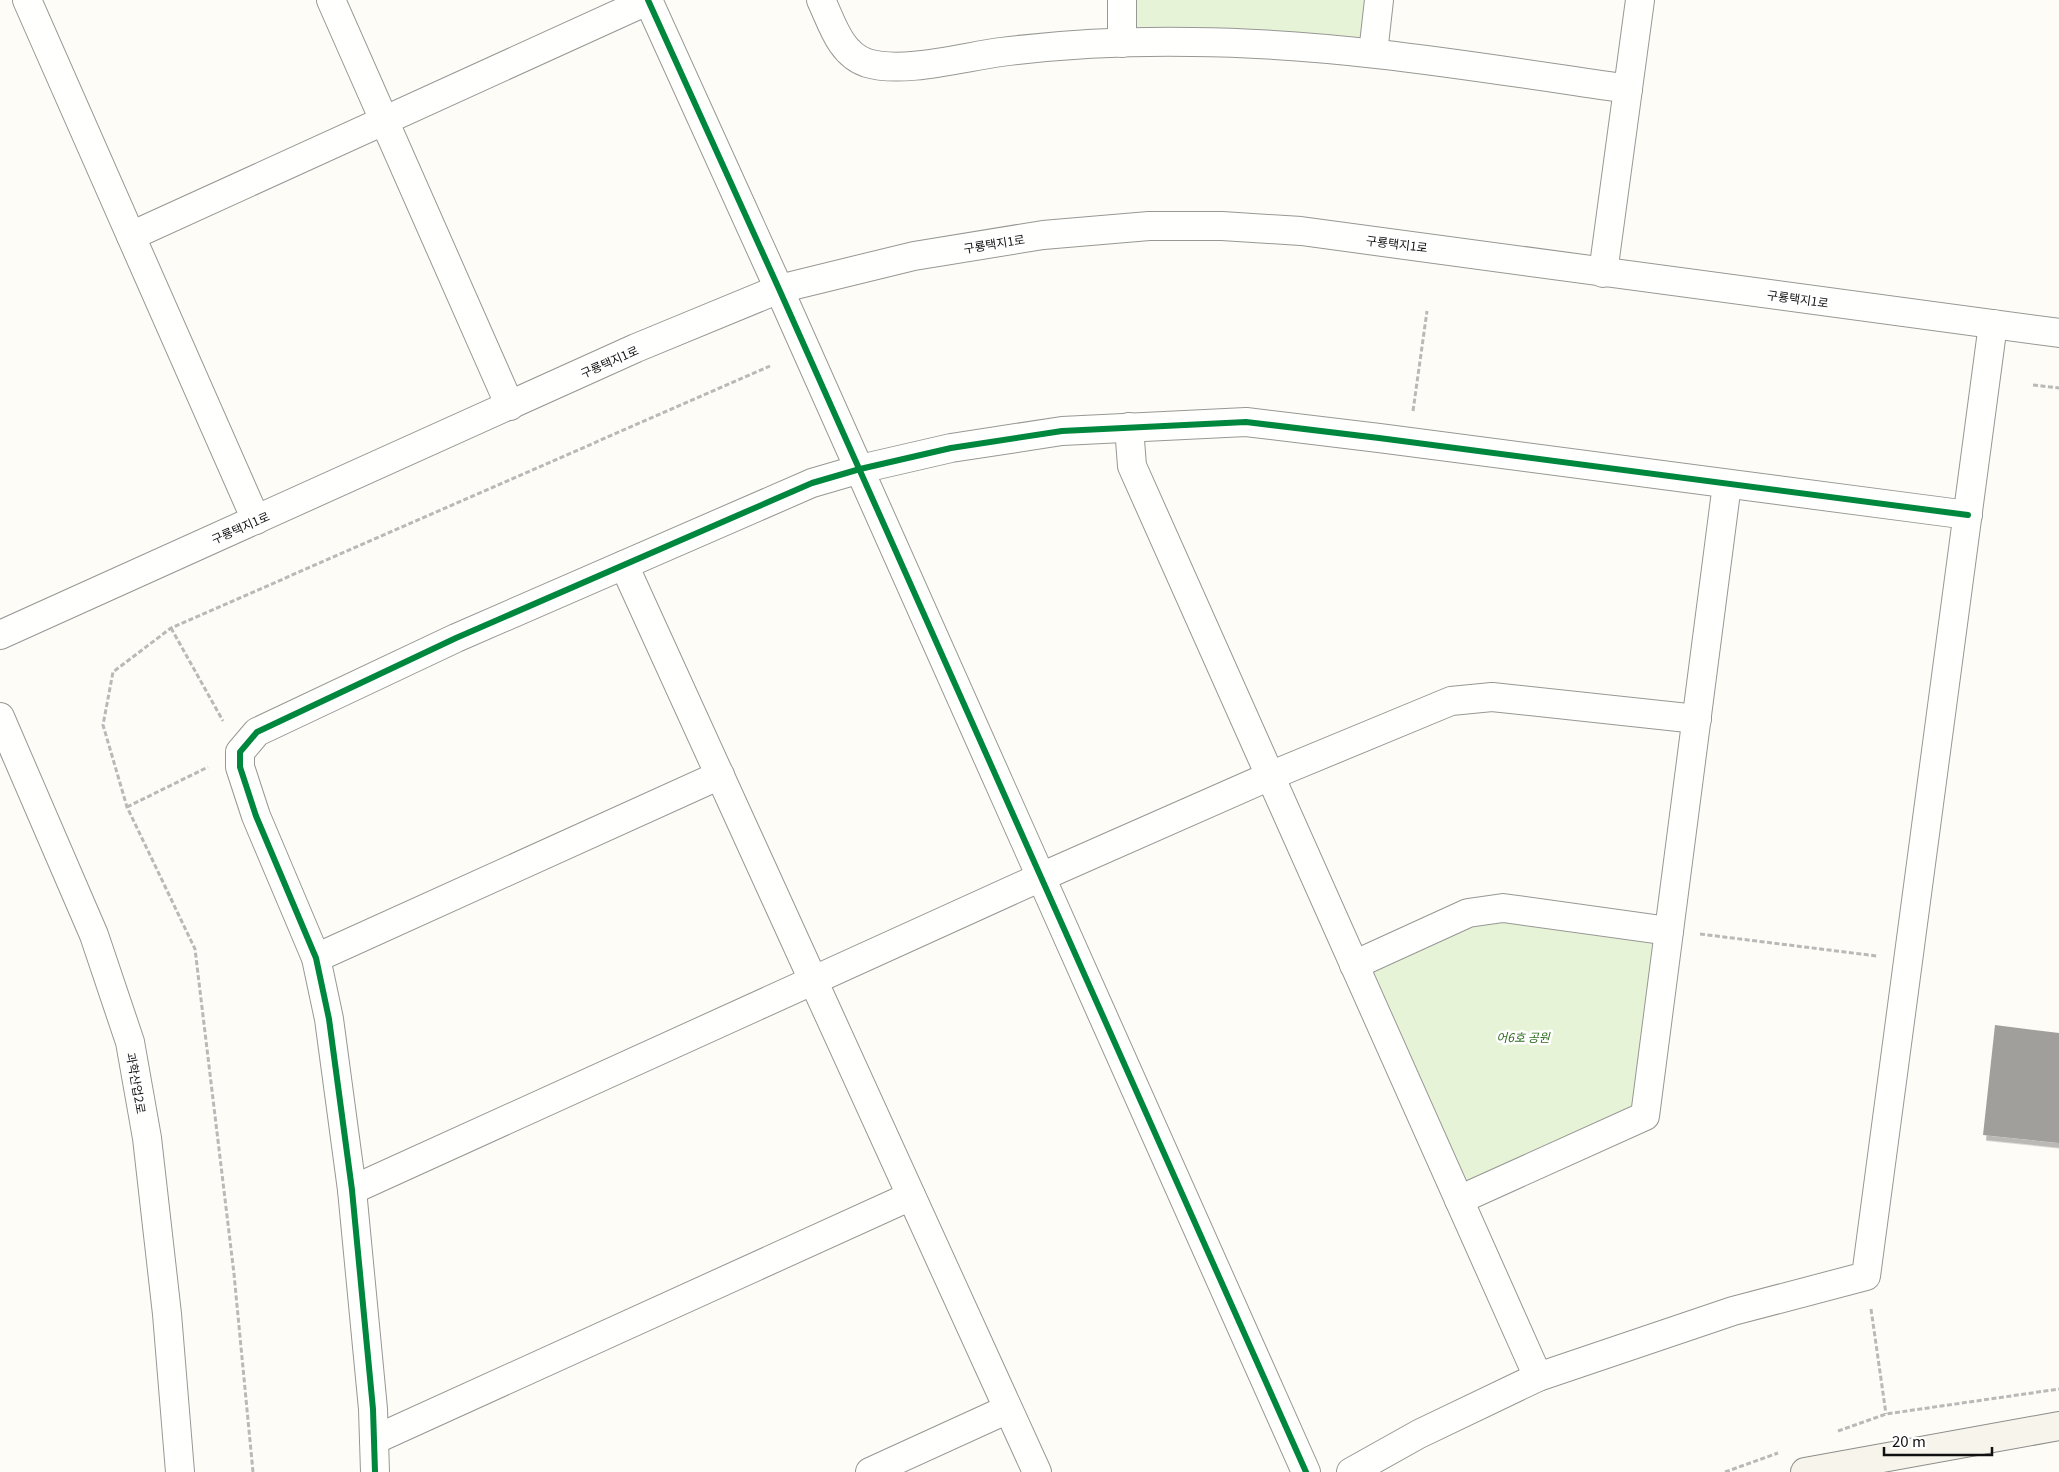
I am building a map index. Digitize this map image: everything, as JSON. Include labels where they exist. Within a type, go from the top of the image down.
[{"type":"main road","points":[[1805,1472],[2059,1426]]},
{"type":"street","points":[[27,0],[256,520]]},
{"type":"street","points":[[331,0],[510,406]]},
{"type":"street","points":[[131,236],[649,0],[860,469],[1306,1472]]},
{"type":"street","points":[[821,0],[843,48],[865,62],[894,68],[1002,52],[1092,44],[1192,42],[1283,44],[1373,53],[1628,89]]},
{"type":"street","points":[[1122,0],[1122,43]]},
{"type":"street","points":[[1373,53],[1379,0]]},
{"type":"street","points":[[1603,273],[1640,0]]},
{"type":"street","name":"구룡택지1로","points":[[0,635],[636,348],[779,289],[914,256],[1043,235],[1149,226],[1222,226],[1301,231],[2059,333]]},
{"type":"street","points":[[1351,1472],[1419,1434],[1538,1377],[1733,1311],[1866,1276],[1993,324]]},
{"type":"street","points":[[375,1472],[373,1410],[352,1190],[329,1019],[316,958],[256,816],[240,767],[240,752],[257,732],[456,638],[812,483],[860,469],[960,446],[1062,431],[1246,422],[1968,515]]},
{"type":"street","points":[[1129,427],[1132,466],[1538,1377]]},
{"type":"street","points":[[1459,1200],[1646,1116],[1727,484]]},
{"type":"street","points":[[624,565],[1037,1472]]},
{"type":"street","points":[[352,1190],[1041,877],[1270,776],[1452,701],[1492,697],[1697,719]]},
{"type":"street","name":"과학산업2로","points":[[0,717],[94,934],[130,1042],[147,1138],[167,1314],[180,1472]]},
{"type":"street","points":[[316,958],[720,775]]},
{"type":"street","points":[[1354,965],[1468,913],[1503,908],[1669,931]]},
{"type":"street","points":[[374,1440],[911,1196]]},
{"type":"street","points":[[870,1472],[1008,1409]]},
{"type":"path","points":[[1409,442],[1427,311]]},
{"type":"path","points":[[253,1472],[234,1274],[195,949],[127,806],[104,725],[113,672],[172,628],[770,366]]},
{"type":"path","points":[[2033,385],[2059,388]]},
{"type":"path","points":[[127,806],[240,752],[172,628]]},
{"type":"path","points":[[1669,931],[1908,960]]},
{"type":"path","points":[[1866,1276],[1886,1414]]},
{"type":"green space","points":[[1122,0],[1379,0],[1373,53],[1122,43]]},
{"type":"green space","name":"어6호 공원","points":[[1468,913],[1669,931],[1645,1116],[1459,1200],[1354,965]]},
{"type":"building","points":[[1995,1025],[2059,1033],[2059,1143],[1983,1135]]},
{"type":"cycle path","points":[[648,0],[779,289],[1306,1472]]},
{"type":"cycle path","points":[[375,1472],[373,1409],[352,1190],[329,1019],[316,958],[256,816],[240,767],[240,752],[257,732],[456,638],[812,483],[860,469],[951,448],[1062,431],[1246,422],[1968,515]]}]
